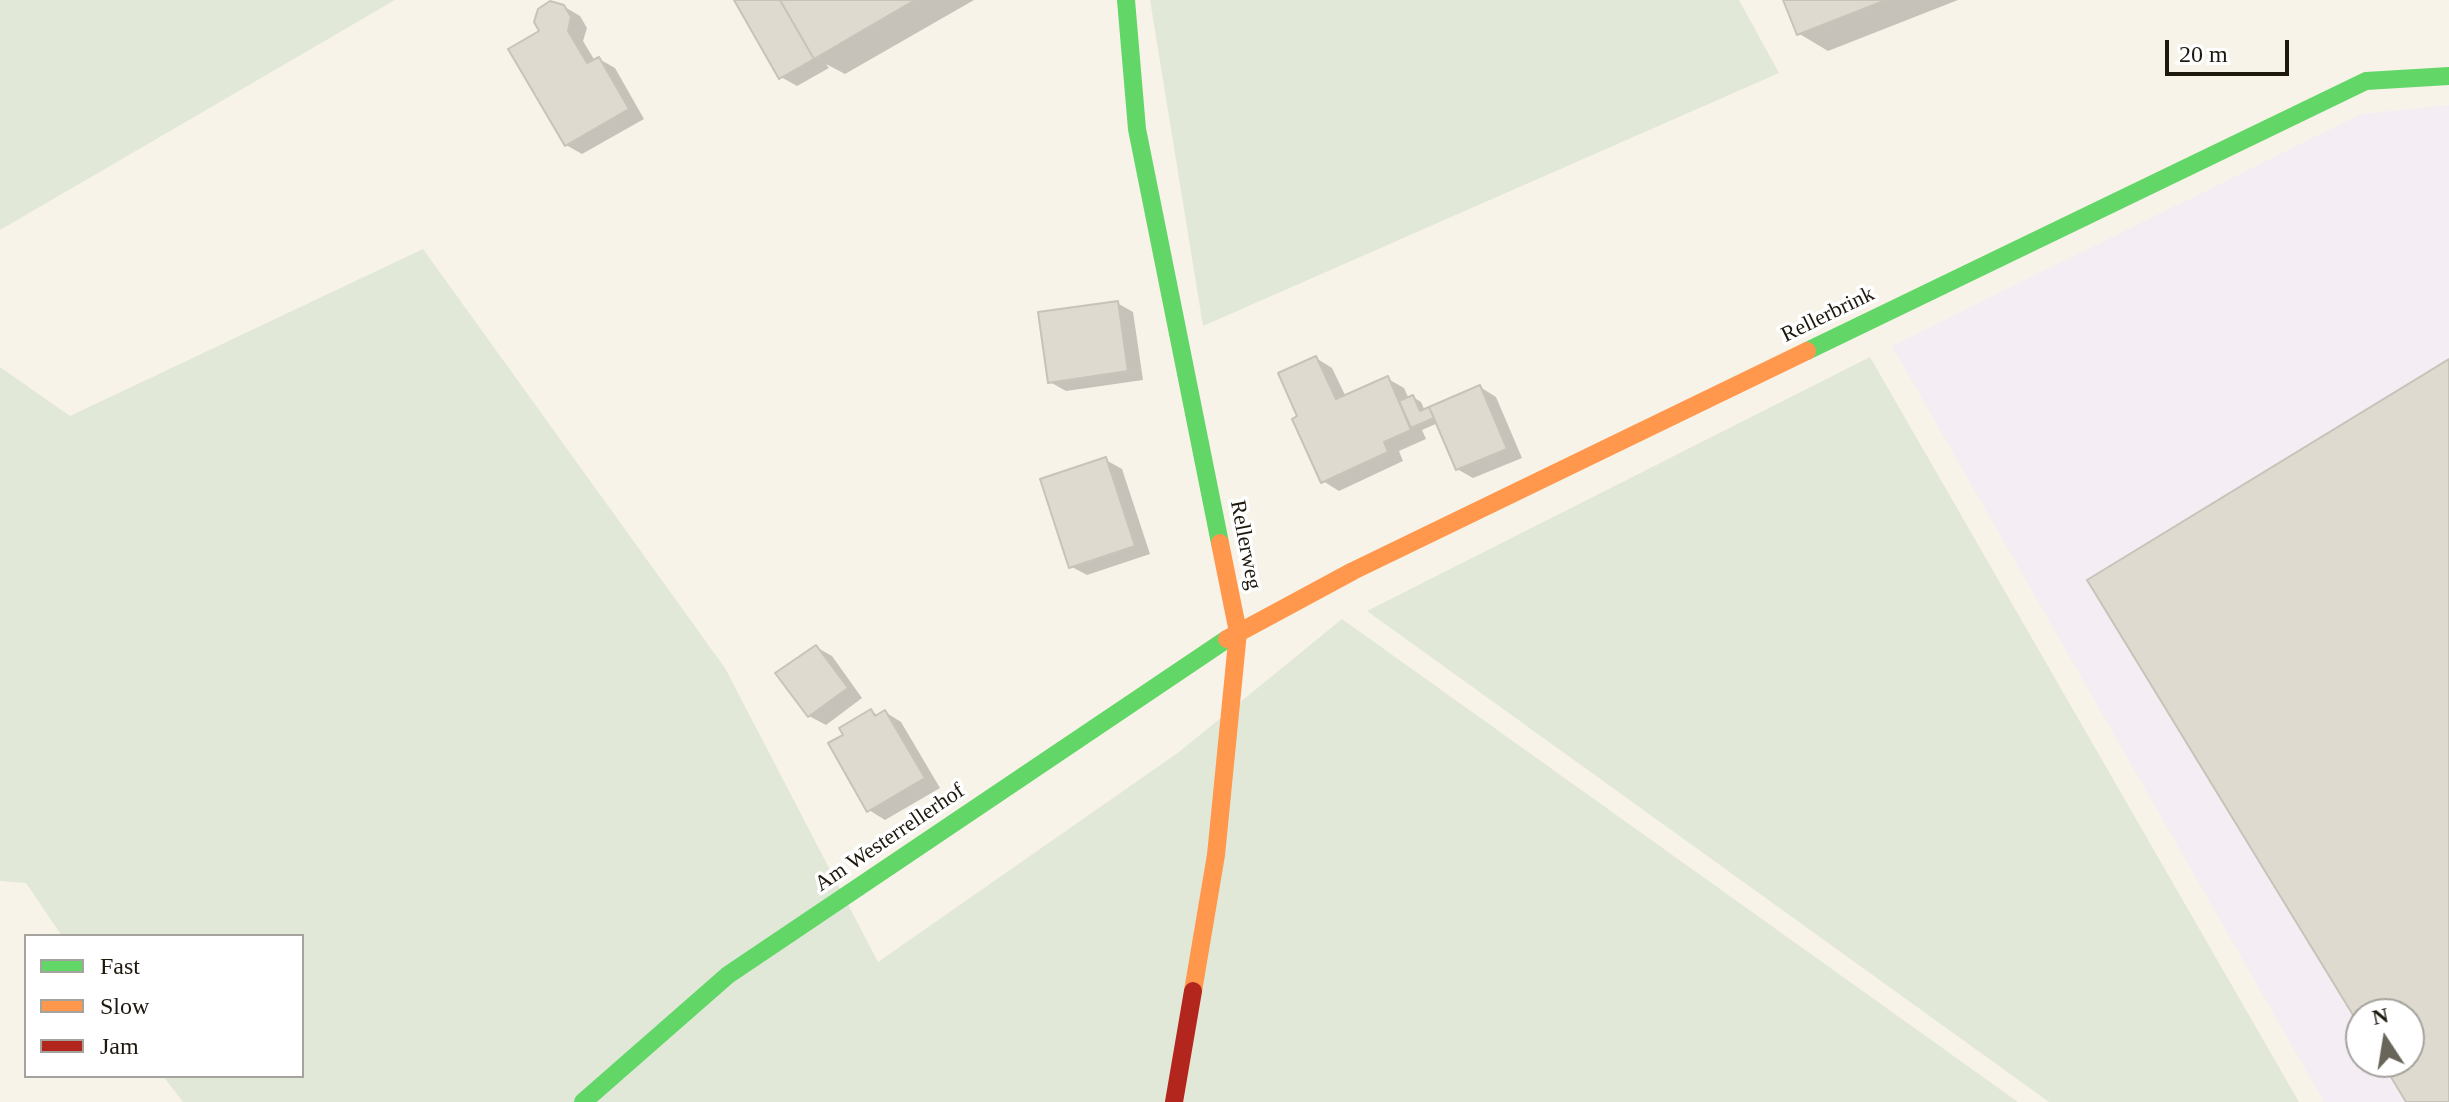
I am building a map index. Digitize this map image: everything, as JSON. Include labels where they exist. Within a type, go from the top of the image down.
[{"type":"street","name":"Rellerweg","points":[[1126,0],[1137,129],[1238,632],[1216,855],[1174,1102]]},
{"type":"street","name":"Rellerbrink","points":[[1238,632],[1381,557],[2366,81],[2449,76]]},
{"type":"street","name":"Am Westerrellerhof","points":[[583,1102],[728,975],[1238,632]]},
{"type":"shaded area","points":[[2449,105],[2449,1102],[2324,1102],[1892,346],[2361,114]]},
{"type":"green space","points":[[0,0],[395,0],[0,230]]},
{"type":"green space","points":[[1150,0],[1739,0],[1779,73],[1203,326]]},
{"type":"green space","points":[[423,249],[725,668],[878,962],[1179,752],[1342,619],[2018,1102],[183,1102],[165,1078],[304,1078],[304,934],[61,934],[26,883],[0,881],[0,367],[70,416]]},
{"type":"green space","points":[[1870,357],[2299,1102],[2049,1102],[1367,611]]},
{"type":"building","points":[[734,0],[780,0],[814,59],[779,79]]},
{"type":"building","points":[[780,0],[915,0],[814,59]]},
{"type":"building","points":[[1783,0],[1886,0],[1797,35]]},
{"type":"building","points":[[550,1],[564,5],[571,17],[568,31],[587,63],[599,57],[629,109],[565,146],[508,49],[539,31],[534,22],[538,9]]},
{"type":"building","points":[[1118,301],[1128,371],[1048,383],[1038,312]]},
{"type":"building","points":[[1316,356],[1336,399],[1388,376],[1411,430],[1384,442],[1388,452],[1321,483],[1292,419],[1297,416],[1278,373]]},
{"type":"building","points":[[2449,359],[2449,1102],[2406,1102],[2392,1078],[2425,1078],[2425,998],[2345,998],[2345,1002],[2087,580]]},
{"type":"building","points":[[1480,385],[1507,449],[1456,470],[1429,407]]},
{"type":"building","points":[[1413,395],[1420,411],[1429,407],[1434,418],[1411,428],[1399,401]]},
{"type":"building","points":[[1106,457],[1135,546],[1069,568],[1040,479]]},
{"type":"building","points":[[816,645],[848,688],[808,717],[775,673]]},
{"type":"building","points":[[871,709],[875,716],[885,710],[925,778],[867,812],[828,743],[843,735],[839,728]]},
{"type":"traffic: fast","points":[[1126,0],[1137,129],[1220,543]]},
{"type":"traffic: fast","points":[[1807,351],[2366,81],[2449,76]]},
{"type":"traffic: fast","points":[[583,1102],[728,975],[1227,639]]},
{"type":"traffic: slow","points":[[1227,639],[1353,571],[1807,351]]},
{"type":"traffic: slow","points":[[1193,991],[1216,855],[1238,632],[1220,543]]},
{"type":"traffic: jam","points":[[1174,1102],[1193,991]]}]
